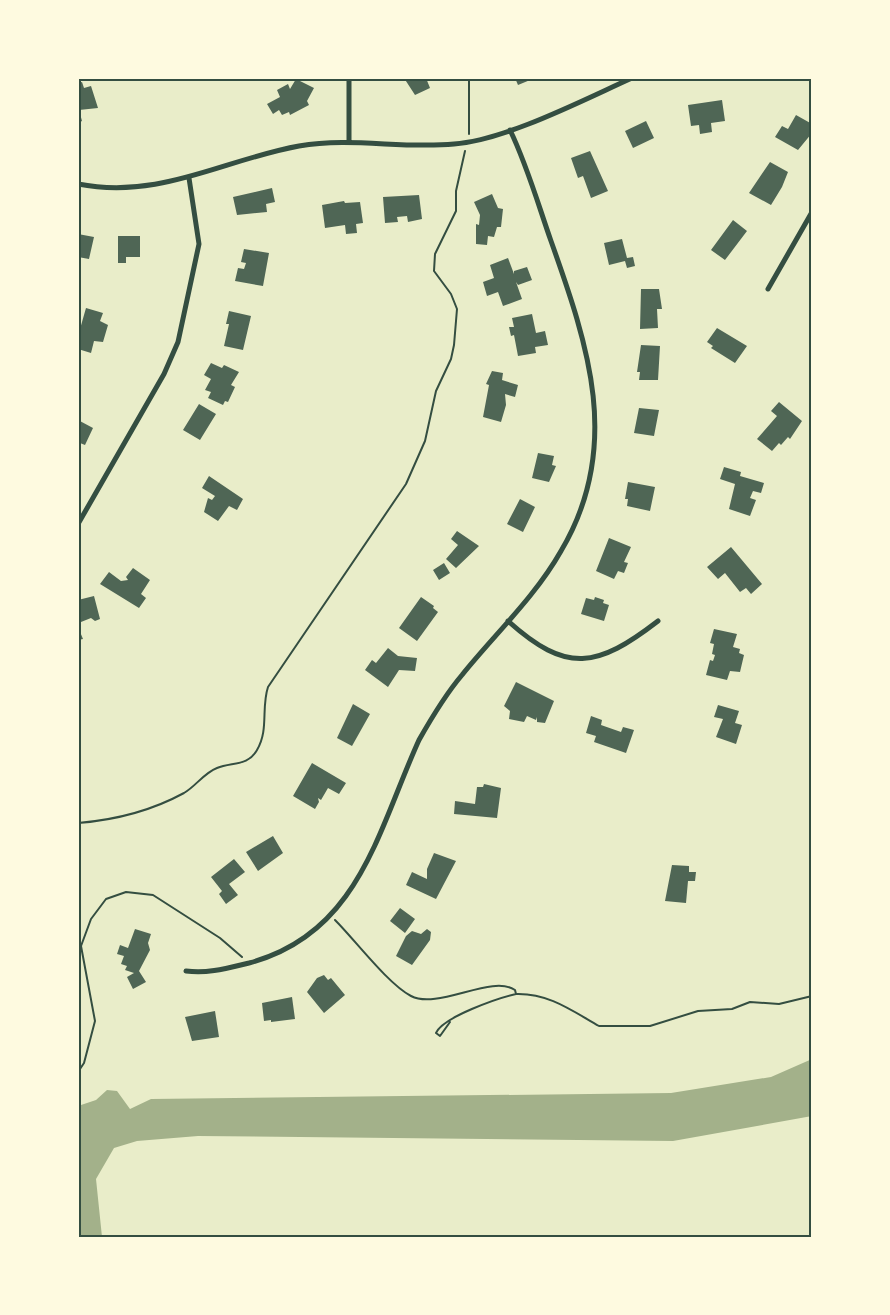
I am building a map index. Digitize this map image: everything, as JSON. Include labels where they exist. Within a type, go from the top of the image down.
[{"type":"street","points":[[349,78],[349,142]]},
{"type":"street","points":[[78,184],[112,189],[143,187],[189,178],[277,151],[349,142],[436,145],[468,142],[510,130],[632,78]]},
{"type":"street","points":[[186,971],[211,972],[278,954],[311,935],[331,916],[359,878],[419,740],[431,719],[461,676],[508,621],[562,550],[587,484],[596,434],[593,384],[583,336],[553,244],[510,130]]},
{"type":"street","points":[[78,524],[164,374],[178,342],[199,244],[189,178]]},
{"type":"street","points":[[768,289],[812,212]]},
{"type":"street","points":[[508,621],[543,649],[558,656],[583,659],[616,650],[658,621]]},
{"type":"path","points":[[78,823],[124,816],[154,807],[187,791],[218,768],[244,763],[259,748],[266,726],[264,698],[268,687],[406,484],[425,441],[436,391],[451,359],[457,309],[451,294],[434,271],[435,254],[456,211],[456,191],[468,142],[470,78]]},
{"type":"path","points":[[78,1072],[84,1063],[95,1021],[81,946],[91,919],[106,899],[126,892],[153,895],[220,938],[244,958]]},
{"type":"path","points":[[331,916],[394,982],[412,996],[450,998],[477,988],[506,987],[514,988],[516,994]]},
{"type":"path","points":[[450,1022],[440,1036],[435,1033],[440,1027],[480,1004],[516,994],[538,994],[599,1026],[606,1027],[622,1024],[650,1026],[699,1011],[732,1009],[750,1002],[779,1004],[812,996]]},
{"type":"shaded area","points":[[812,1059],[812,1116],[673,1141],[198,1136],[137,1141],[114,1148],[96,1179],[102,1237],[78,1237],[78,1106],[96,1100],[107,1090],[117,1091],[130,1109],[151,1099],[671,1093],[771,1077]]},
{"type":"building","points":[[404,78],[426,78],[430,88],[415,95]]},
{"type":"building","points":[[515,78],[535,78],[518,85]]},
{"type":"building","points":[[296,79],[314,88],[307,101],[309,105],[290,115],[289,112],[282,115],[279,110],[273,114],[267,104],[280,97],[277,90],[288,84],[290,89]]},
{"type":"building","points":[[82,82],[84,88],[91,86],[98,108],[79,110],[82,121],[78,123],[78,83]]},
{"type":"building","points":[[722,100],[725,121],[711,123],[712,132],[700,134],[699,125],[691,126],[688,105]]},
{"type":"building","points":[[796,115],[812,124],[809,130],[812,133],[798,150],[775,137],[782,126],[788,129]]},
{"type":"building","points":[[646,121],[654,138],[633,148],[625,131]]},
{"type":"building","points":[[590,151],[608,191],[591,198],[583,176],[578,178],[571,158]]},
{"type":"building","points":[[770,162],[788,172],[771,205],[749,193]]},
{"type":"building","points":[[272,188],[275,202],[266,204],[267,212],[237,215],[233,197]]},
{"type":"building","points":[[492,194],[498,208],[503,209],[501,227],[497,227],[494,237],[488,236],[487,245],[476,244],[476,224],[479,225],[480,215],[474,202]]},
{"type":"building","points":[[419,195],[422,219],[408,222],[407,216],[397,217],[398,222],[385,223],[383,197]]},
{"type":"building","points":[[344,201],[345,203],[360,202],[363,223],[356,224],[357,233],[346,234],[345,225],[325,228],[322,205]]},
{"type":"building","points":[[733,220],[747,231],[725,260],[711,250]]},
{"type":"building","points":[[78,234],[94,237],[89,259],[78,257]]},
{"type":"building","points":[[118,236],[140,236],[140,257],[126,257],[126,263],[118,263]]},
{"type":"building","points":[[622,239],[627,258],[633,257],[635,266],[627,268],[625,261],[609,265],[604,243]]},
{"type":"building","points":[[244,249],[269,253],[263,286],[235,281],[238,268],[244,269],[246,263],[241,262]]},
{"type":"building","points":[[508,258],[514,274],[514,271],[527,267],[532,280],[518,285],[516,282],[522,299],[503,306],[498,292],[487,296],[483,282],[494,278],[490,265]]},
{"type":"building","points":[[641,289],[659,289],[662,309],[657,309],[658,328],[640,329]]},
{"type":"building","points":[[86,308],[103,313],[100,321],[108,325],[103,342],[94,341],[91,353],[78,349],[78,336]]},
{"type":"building","points":[[229,311],[251,316],[243,350],[224,346],[229,324],[226,324]]},
{"type":"building","points":[[532,314],[536,333],[545,331],[548,345],[535,347],[536,353],[518,356],[514,335],[511,336],[509,327],[514,327],[512,318]]},
{"type":"building","points":[[717,328],[747,346],[735,363],[711,348],[713,346],[707,342]]},
{"type":"building","points":[[641,345],[660,346],[658,380],[639,380],[640,372],[637,372]]},
{"type":"building","points":[[211,363],[222,368],[224,365],[239,372],[231,385],[235,387],[228,402],[225,401],[223,405],[208,398],[211,392],[205,390],[211,379],[204,375]]},
{"type":"building","points":[[492,371],[503,373],[502,380],[518,385],[515,397],[505,394],[506,405],[501,422],[483,417],[489,385],[486,384]]},
{"type":"building","points":[[779,402],[802,421],[790,439],[788,437],[781,445],[779,443],[772,451],[757,439],[777,416],[771,411]]},
{"type":"building","points":[[199,404],[216,414],[200,440],[183,430]]},
{"type":"building","points":[[639,408],[659,410],[654,436],[634,433]]},
{"type":"building","points":[[78,420],[93,428],[85,445],[80,443],[78,447]]},
{"type":"building","points":[[538,453],[554,456],[552,465],[556,466],[549,482],[532,478]]},
{"type":"building","points":[[724,467],[741,472],[740,476],[764,483],[761,493],[753,491],[750,498],[756,500],[750,516],[729,509],[735,484],[720,479]]},
{"type":"building","points":[[209,476],[243,499],[237,510],[229,506],[218,521],[204,512],[208,498],[212,500],[215,496],[202,488]]},
{"type":"building","points":[[628,482],[655,487],[650,511],[627,506],[628,499],[625,499]]},
{"type":"building","points":[[520,499],[535,507],[523,532],[507,524]]},
{"type":"building","points":[[457,531],[479,546],[456,568],[446,559],[458,545],[451,539]]},
{"type":"building","points":[[609,538],[631,547],[624,562],[628,563],[624,573],[618,571],[614,579],[596,571]]},
{"type":"building","points":[[731,547],[762,584],[751,594],[746,588],[740,592],[725,573],[718,579],[707,567]]},
{"type":"building","points":[[444,563],[450,573],[439,580],[433,570]]},
{"type":"building","points":[[133,568],[150,580],[141,594],[146,598],[139,608],[100,584],[109,572],[121,581],[128,580],[126,577]]},
{"type":"building","points":[[94,596],[100,619],[95,621],[91,618],[81,622],[78,627],[78,600]]},
{"type":"building","points":[[421,597],[434,606],[433,608],[438,612],[417,641],[399,628]]},
{"type":"building","points":[[595,597],[604,600],[603,603],[609,605],[604,621],[581,614],[586,598],[594,600]]},
{"type":"building","points":[[78,627],[83,639],[78,640]]},
{"type":"building","points":[[714,629],[737,634],[733,647],[740,649],[739,653],[744,655],[740,672],[730,671],[727,680],[706,675],[710,660],[713,661],[715,655],[712,654],[714,644],[710,643]]},
{"type":"building","points":[[388,648],[398,656],[417,658],[415,671],[399,670],[388,687],[365,670],[372,660],[376,663]]},
{"type":"building","points":[[516,682],[554,701],[545,723],[537,722],[537,717],[536,720],[527,716],[524,722],[509,719],[510,711],[504,706]]},
{"type":"building","points":[[353,704],[370,714],[352,746],[337,738]]},
{"type":"building","points":[[718,705],[739,711],[735,723],[742,725],[736,744],[716,737],[723,719],[714,717]]},
{"type":"building","points":[[591,716],[602,720],[601,725],[621,732],[623,727],[634,730],[626,753],[594,742],[596,736],[586,733]]},
{"type":"building","points":[[312,763],[346,783],[339,794],[328,788],[321,800],[318,798],[319,802],[315,809],[293,796]]},
{"type":"building","points":[[484,784],[501,788],[497,818],[454,814],[455,801],[475,804],[477,787],[483,787]]},
{"type":"building","points":[[273,836],[283,853],[258,871],[246,852]]},
{"type":"building","points":[[434,853],[456,861],[436,899],[406,885],[412,872],[427,879],[427,869]]},
{"type":"building","points":[[234,859],[245,872],[229,884],[238,895],[226,904],[219,894],[222,891],[211,877]]},
{"type":"building","points":[[672,865],[689,866],[689,872],[696,872],[695,881],[688,881],[686,903],[665,901]]},
{"type":"building","points":[[400,908],[415,919],[405,933],[390,921]]},
{"type":"building","points":[[135,929],[151,934],[148,943],[150,950],[139,971],[146,982],[133,989],[127,977],[134,973],[125,970],[127,966],[121,964],[124,956],[117,954],[120,945],[128,948]]},
{"type":"building","points":[[427,929],[431,932],[430,940],[412,965],[396,956],[406,936],[412,931],[421,934]]},
{"type":"building","points":[[324,975],[328,980],[331,978],[345,995],[324,1013],[307,992],[317,978]]},
{"type":"building","points":[[292,997],[295,1019],[264,1021],[262,1003]]},
{"type":"building","points":[[215,1011],[219,1037],[192,1041],[185,1017]]}]
